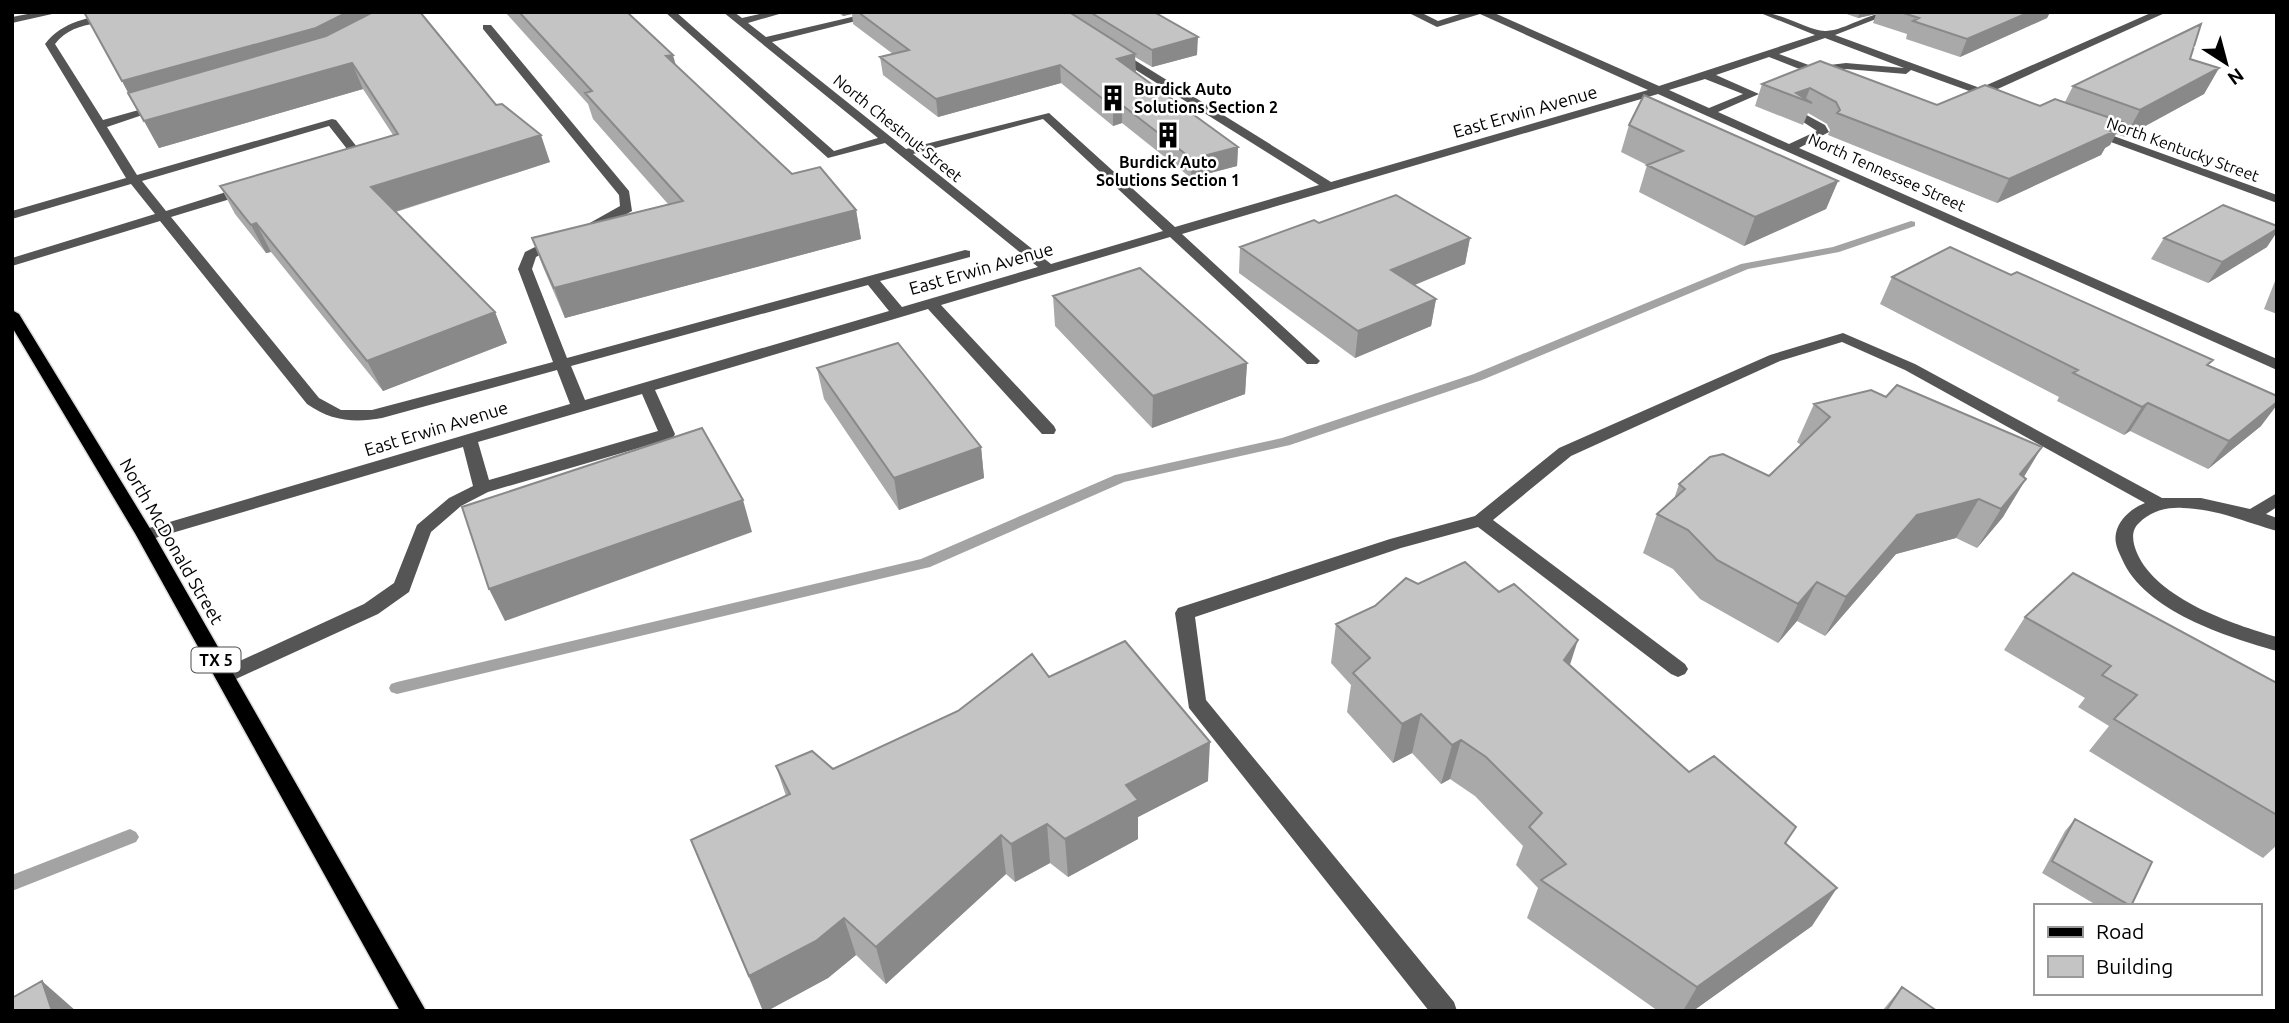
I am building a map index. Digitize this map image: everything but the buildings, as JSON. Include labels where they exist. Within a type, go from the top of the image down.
[{"type":"main road","name":"North McDonald Street","points":[[12,314],[145,535],[414,1011]]},
{"type":"street","points":[[15,17],[56,12]]},
{"type":"street","points":[[137,12],[78,26],[57,34],[50,44],[134,180],[313,401],[325,411],[357,418],[382,413],[965,254]]},
{"type":"street","points":[[670,12],[832,155],[887,139]]},
{"type":"street","name":"North Chestnut Street","points":[[728,12],[1049,269]]},
{"type":"street","points":[[764,41],[887,12]]},
{"type":"street","points":[[1412,12],[1437,24],[1481,12]]},
{"type":"street","name":"North Tennessee Street","points":[[1481,12],[2277,365]]},
{"type":"street","points":[[1763,12],[2006,101]]},
{"type":"street","name":"East Erwin Avenue","points":[[145,535],[1329,186],[1490,143],[1772,55],[1889,12]]},
{"type":"street","points":[[1980,92],[2162,12]]},
{"type":"street","points":[[740,22],[776,13]]},
{"type":"street","points":[[487,27],[625,194],[627,208],[605,223],[530,254],[525,270],[579,406]]},
{"type":"street","points":[[1109,48],[1329,186]]},
{"type":"street","points":[[1772,55],[1814,71]]},
{"type":"street","points":[[1793,79],[1814,71],[1846,66],[1928,73]]},
{"type":"street","points":[[1708,76],[1760,95],[1709,112]]},
{"type":"street","points":[[100,125],[177,102]]},
{"type":"street","points":[[1790,148],[1823,132],[1821,127],[1797,114]]},
{"type":"street","points":[[904,153],[1045,115],[1170,233],[1312,360]]},
{"type":"street","points":[[12,215],[332,122],[358,156],[332,164]]},
{"type":"street","name":"North Kentucky Street","points":[[2084,129],[2277,200]]},
{"type":"street","points":[[12,262],[253,188]]},
{"type":"street","points":[[872,279],[898,312]]},
{"type":"street","points":[[931,303],[1048,430]]},
{"type":"street","points":[[1445,1011],[1196,702],[1185,613],[1396,543],[1481,520],[1565,452],[1775,358],[1843,337],[1910,367],[2160,504]]},
{"type":"street","points":[[225,676],[371,609],[402,587],[423,529],[455,502],[482,488],[667,433],[646,386]]},
{"type":"street","points":[[469,439],[482,488]]},
{"type":"street","points":[[2253,515],[2277,499]]},
{"type":"street","points":[[2277,525],[2253,515],[2208,505],[2160,504],[2137,512],[2126,526],[2125,546],[2137,569],[2162,593],[2196,615],[2237,634],[2277,645]]},
{"type":"street","points":[[1481,520],[1678,669]]},
{"type":"waterway","points":[[397,688],[925,563],[1120,478],[1285,442],[1478,377],[1745,266],[1835,250],[1911,224]]},
{"type":"waterway","points":[[12,883],[130,837]]},
{"type":"place","name":"Burdick Auto Solutions Section 2","points":[[1113,98]]},
{"type":"place","name":"Burdick Auto Solutions Section 1","points":[[1168,135]]}]
